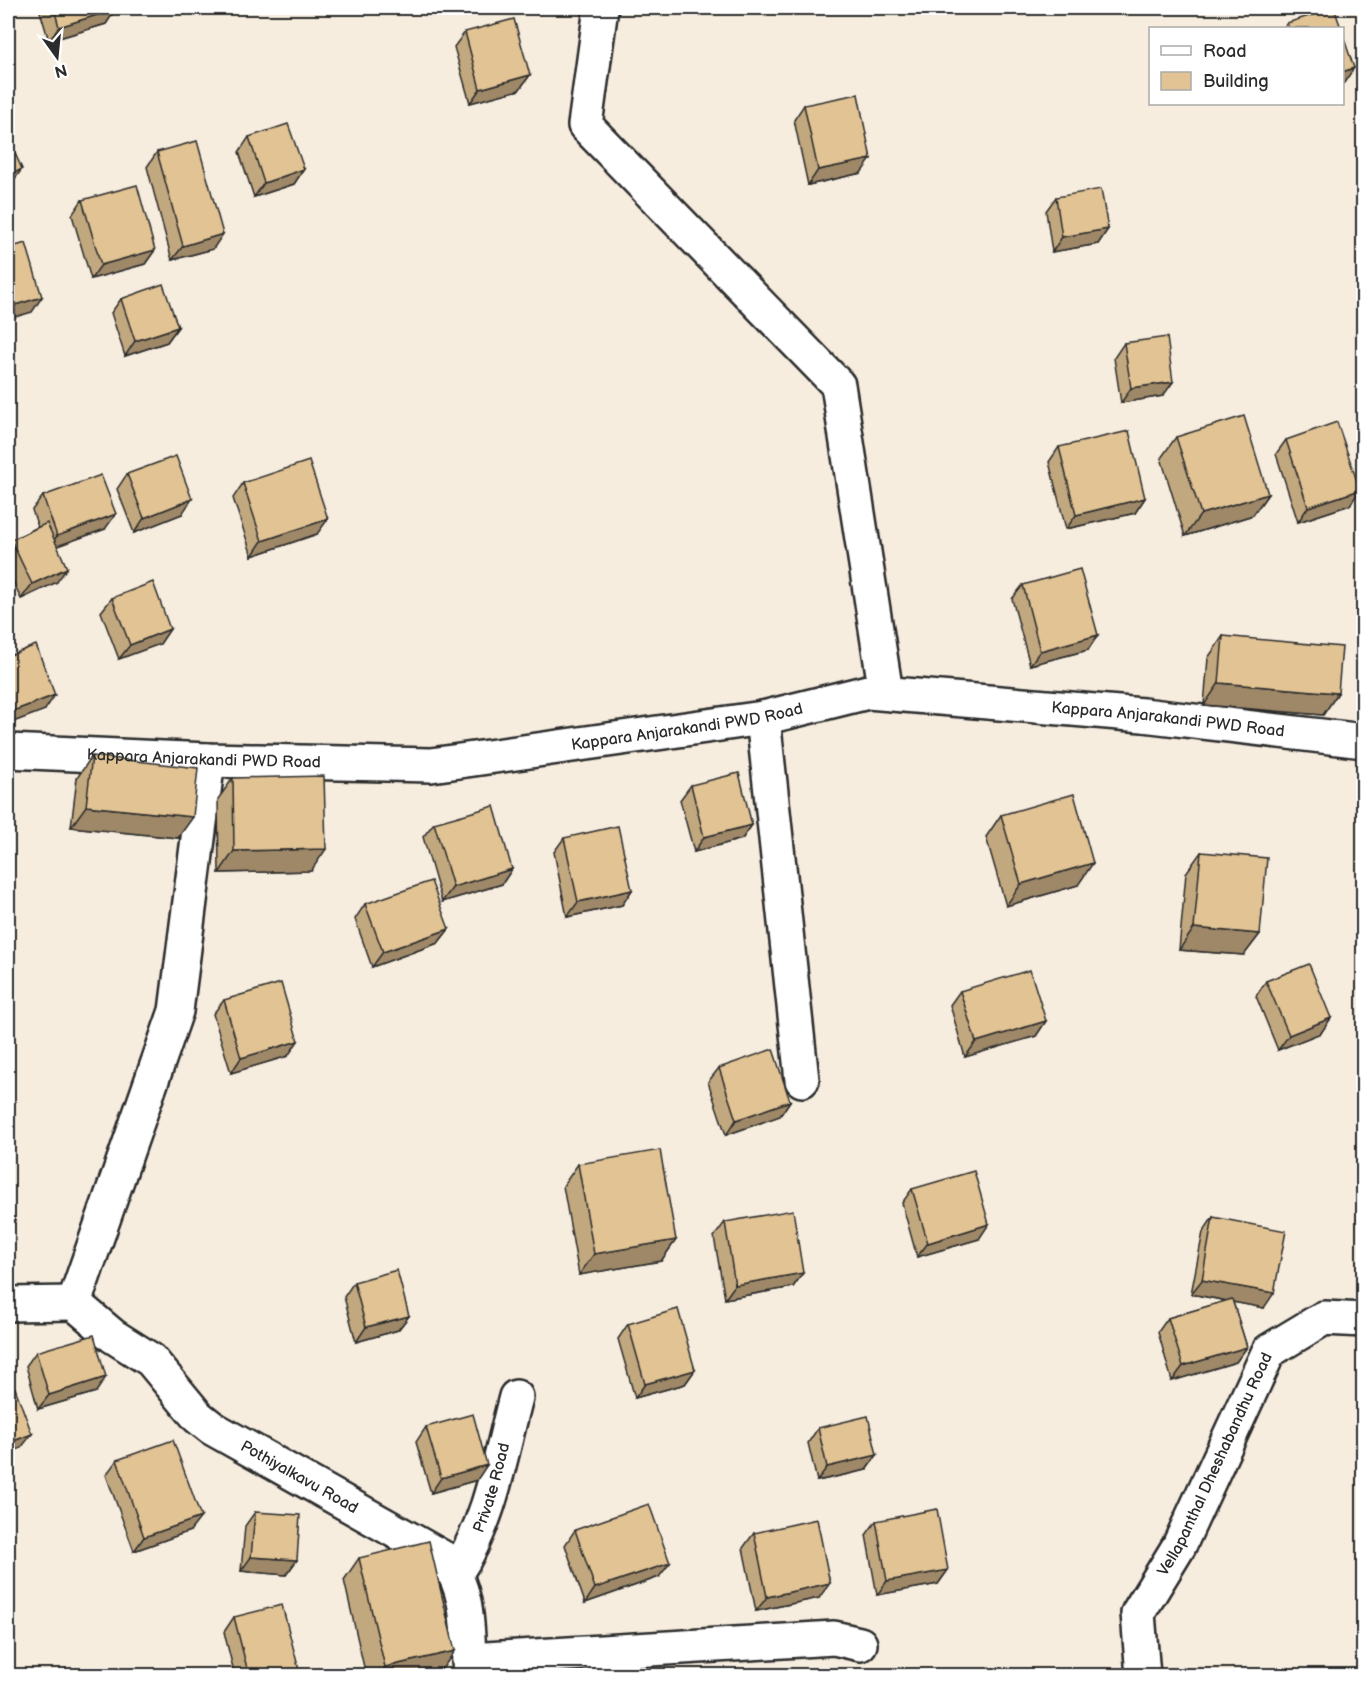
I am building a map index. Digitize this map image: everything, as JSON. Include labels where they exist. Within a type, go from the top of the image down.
[{"type":"street","points":[[601,8],[585,125],[838,386],[885,693]]},
{"type":"street","name":"Kappara Anjarakandi PWD Road","points":[[8,752],[208,760],[431,765],[763,718],[868,692],[1143,715],[1364,741]]},
{"type":"street","points":[[763,718],[802,1080]]},
{"type":"street","points":[[8,1304],[74,1304],[176,1011],[208,760]]},
{"type":"street","name":"Pothiyalkavu Road","points":[[74,1304],[113,1336],[151,1360],[198,1416],[212,1428],[428,1547],[445,1559],[456,1573],[464,1592],[469,1668]]},
{"type":"street","name":"Vellapanthal Dheshabandhu Road","points":[[1143,1676],[1138,1613],[1179,1546],[1269,1351],[1324,1318],[1364,1320]]},
{"type":"street","name":"Private Road","points":[[456,1573],[472,1549],[483,1524],[516,1397]]},
{"type":"street","points":[[469,1668],[834,1638],[860,1644]]},
{"type":"building","points":[[54,8],[116,8],[116,9],[59,27]]},
{"type":"building","points":[[1334,8],[1341,27],[1289,27],[1287,23]]},
{"type":"building","points":[[514,19],[530,75],[480,89],[465,32]]},
{"type":"building","points":[[1344,39],[1354,68],[1344,71]]},
{"type":"building","points":[[858,94],[871,159],[818,170],[804,105]]},
{"type":"building","points":[[288,124],[304,169],[264,183],[249,137]]},
{"type":"building","points":[[8,138],[22,169],[8,176]]},
{"type":"building","points":[[197,141],[223,234],[183,246],[157,152]]},
{"type":"building","points":[[137,185],[155,250],[101,265],[82,200]]},
{"type":"building","points":[[1101,189],[1108,229],[1062,237],[1056,197]]},
{"type":"building","points":[[26,243],[42,297],[8,307],[8,248]]},
{"type":"building","points":[[163,284],[178,327],[135,341],[121,299]]},
{"type":"building","points":[[1167,337],[1173,382],[1131,388],[1124,343]]},
{"type":"building","points":[[1244,416],[1268,494],[1201,514],[1176,437]]},
{"type":"building","points":[[1337,422],[1360,490],[1308,507],[1286,440]]},
{"type":"building","points":[[1129,431],[1145,498],[1076,515],[1059,447]]},
{"type":"building","points":[[176,456],[192,499],[144,518],[127,474]]},
{"type":"building","points":[[309,461],[328,519],[262,541],[243,483]]},
{"type":"building","points":[[101,475],[116,514],[57,536],[43,496]]},
{"type":"building","points":[[47,523],[67,568],[32,584],[11,540]]},
{"type":"building","points":[[1080,569],[1098,635],[1040,651],[1023,585]]},
{"type":"building","points":[[153,582],[170,629],[130,645],[112,598]]},
{"type":"building","points":[[1223,636],[1342,647],[1338,693],[1219,683]]},
{"type":"building","points":[[36,645],[55,695],[13,711],[8,697],[8,656]]},
{"type":"building","points":[[92,756],[198,768],[193,817],[86,806]]},
{"type":"building","points":[[739,773],[752,825],[704,837],[691,785]]},
{"type":"building","points":[[324,776],[326,849],[234,851],[233,778]]},
{"type":"building","points":[[1074,794],[1093,863],[1021,884],[1001,815]]},
{"type":"building","points":[[494,806],[512,869],[453,887],[434,823]]},
{"type":"building","points":[[618,826],[632,890],[578,902],[564,838]]},
{"type":"building","points":[[1201,852],[1267,858],[1260,934],[1194,928]]},
{"type":"building","points":[[431,881],[449,929],[383,952],[365,904]]},
{"type":"building","points":[[1309,964],[1331,1018],[1289,1035],[1266,981]]},
{"type":"building","points":[[1030,970],[1046,1021],[976,1042],[960,991]]},
{"type":"building","points":[[281,983],[298,1041],[241,1058],[224,1000]]},
{"type":"building","points":[[773,1049],[790,1101],[736,1120],[719,1068]]},
{"type":"building","points":[[660,1150],[676,1240],[594,1254],[578,1164]]},
{"type":"building","points":[[974,1171],[989,1224],[928,1243],[912,1189]]},
{"type":"building","points":[[793,1210],[803,1273],[735,1285],[725,1222]]},
{"type":"building","points":[[1213,1217],[1286,1231],[1274,1293],[1202,1280]]},
{"type":"building","points":[[397,1270],[409,1316],[366,1327],[354,1282]]},
{"type":"building","points":[[1232,1299],[1247,1347],[1183,1366],[1168,1318]]},
{"type":"building","points":[[678,1309],[695,1370],[645,1384],[628,1324]]},
{"type":"building","points":[[94,1335],[106,1377],[49,1395],[36,1352]]},
{"type":"building","points":[[15,1388],[32,1434],[8,1443],[8,1391]]},
{"type":"building","points":[[473,1414],[487,1465],[441,1478],[426,1427]]},
{"type":"building","points":[[868,1416],[877,1455],[827,1467],[818,1428]]},
{"type":"building","points":[[173,1440],[201,1517],[144,1537],[117,1460]]},
{"type":"building","points":[[649,1504],[670,1563],[595,1588],[575,1530]]},
{"type":"building","points":[[937,1509],[948,1570],[887,1581],[876,1521]]},
{"type":"building","points":[[255,1512],[300,1515],[297,1560],[251,1557]]},
{"type":"building","points":[[817,1519],[830,1583],[767,1597],[754,1533]]},
{"type":"building","points":[[429,1541],[455,1651],[385,1667],[359,1558]]},
{"type":"building","points":[[282,1605],[299,1670],[279,1676],[249,1676],[234,1617]]}]
